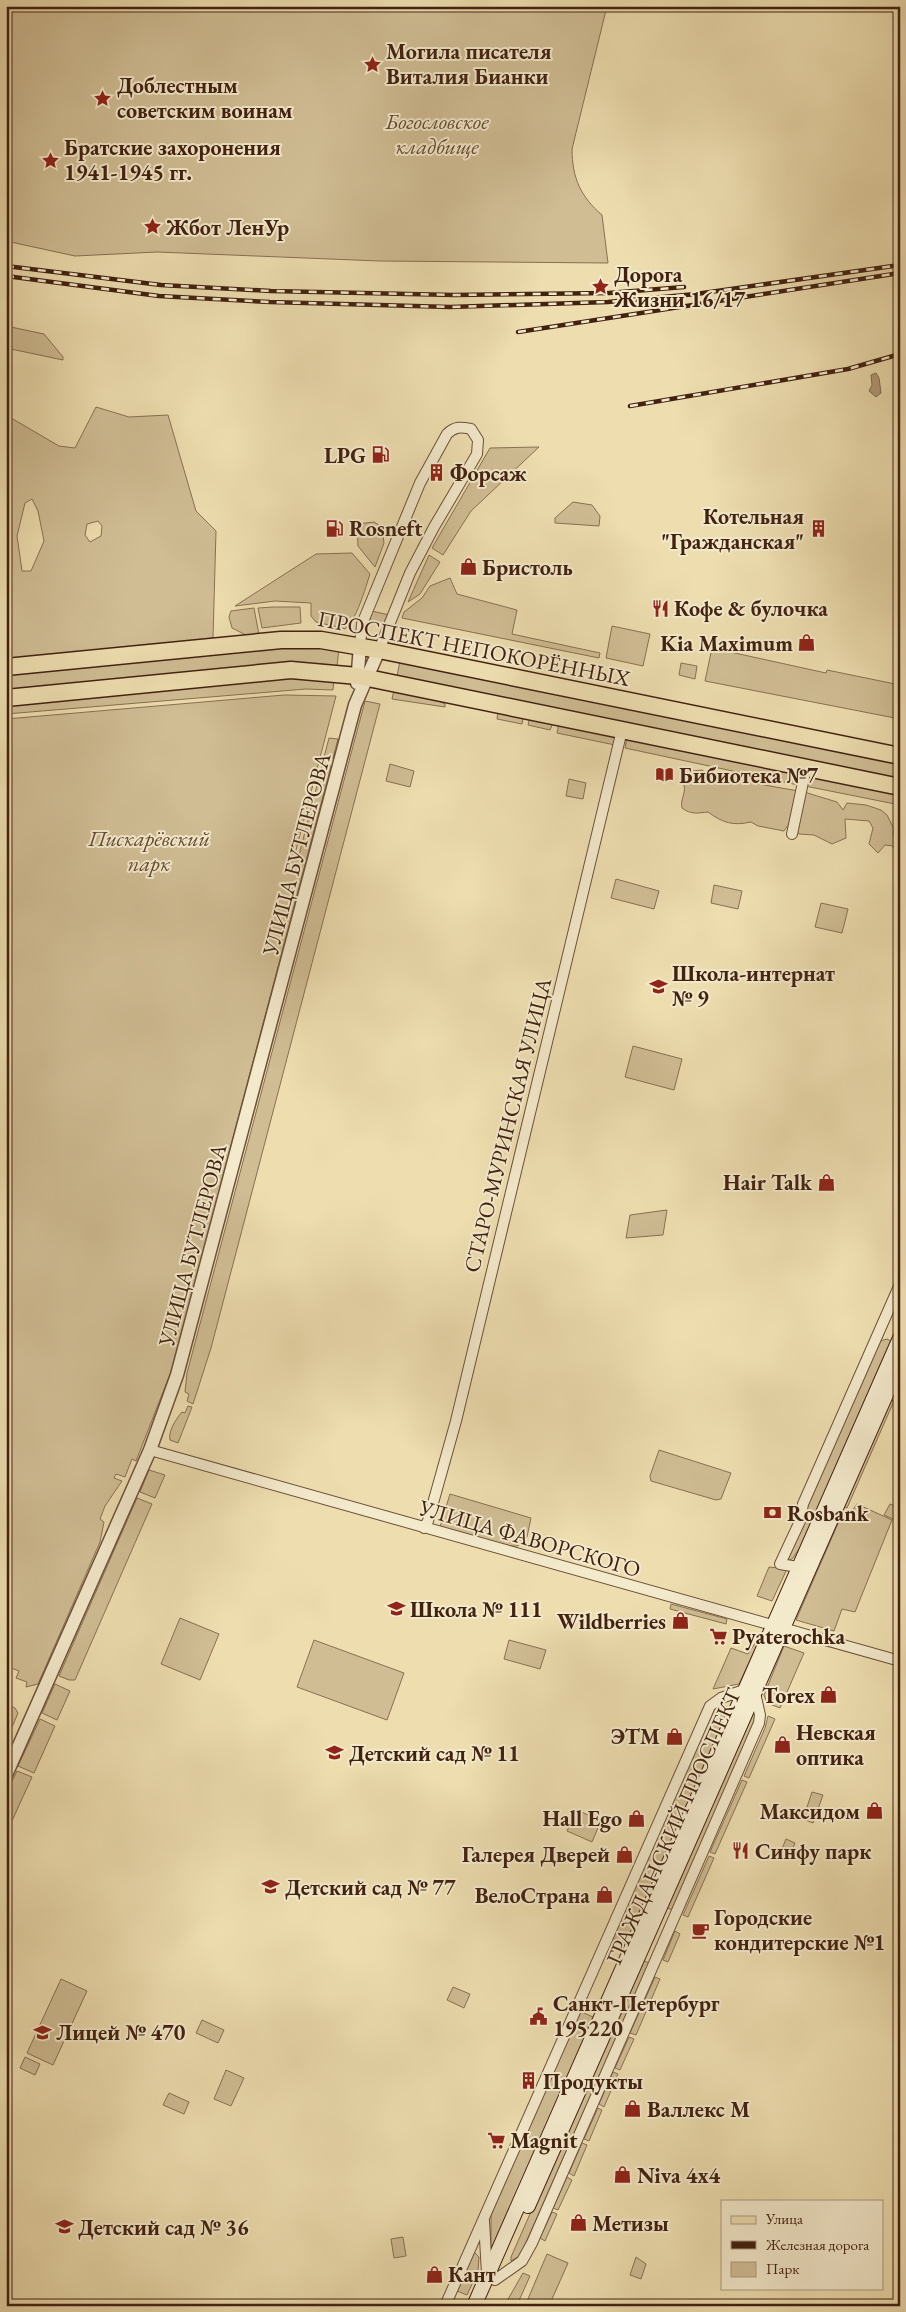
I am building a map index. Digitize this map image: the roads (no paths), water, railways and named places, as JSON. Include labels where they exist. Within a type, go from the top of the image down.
[{"type":"main road","name":"ПРОСПЕКТ НЕПОКОРЁННЫХ","points":[[6,667],[281,640],[321,640],[360,646],[900,756]]},
{"type":"main road","points":[[6,698],[291,670],[315,670],[362,677],[900,786]]},
{"type":"main road","name":"ГРАЖДАНСКИЙ ПРОСПЕКТ","points":[[778,1627],[798,1568],[900,1338]]},
{"type":"main road","name":"ГРАЖДАНСКИЙ ПРОСПЕКТ","points":[[474,2306],[491,2278],[778,1627],[900,1363]]},
{"type":"main road","name":"ГРАЖДАНСКИЙ ПРОСПЕКТ","points":[[484,2306],[491,2278]]},
{"type":"street","name":"УЛИЦА БУТЛЕРОВА","points":[[6,1775],[150,1450],[169,1401],[187,1343],[355,705],[354,695],[362,677],[379,650],[410,573],[477,454],[478,440],[471,429],[461,427],[453,429],[447,434],[420,483],[362,624],[360,646],[362,677]]},
{"type":"street","name":"СТАРО-МУРИНСКАЯ УЛИЦА","points":[[424,1528],[428,1521],[456,1421],[622,730]]},
{"type":"street","points":[[792,834],[806,768]]},
{"type":"street","points":[[798,1568],[780,1564],[800,1521],[803,1504],[900,1284]]},
{"type":"street","name":"УЛИЦА ФАВОРСКОГО","points":[[150,1450],[900,1661]]},
{"type":"street","points":[[445,2306],[710,1706],[721,1698],[749,1692]]},
{"type":"street","points":[[484,2218],[491,2278]]},
{"type":"railway","points":[[6,276],[159,296],[270,302],[450,307],[608,302],[696,294],[900,265]]},
{"type":"railway","points":[[6,266],[161,285],[271,291],[454,295],[609,293],[684,287]]},
{"type":"railway","points":[[518,332],[900,273]]},
{"type":"railway","points":[[630,406],[848,369],[900,354]]},
{"type":"place","name":"Могила писателя Виталия Бианки","points":[[372,64]]},
{"type":"place","name":"Доблестным советским воинам","points":[[103,98]]},
{"type":"place","name":"Братские захоронения 1941-1945 гг.","points":[[50,160]]},
{"type":"place","name":"Жбот ЛенУр","points":[[152,227]]},
{"type":"place","name":"Дорога Жизни 16/17","points":[[600,287]]},
{"type":"place","name":"LPG","points":[[380,455]]},
{"type":"place","name":"Форсаж","points":[[436,473]]},
{"type":"place","name":"Rosneft","points":[[335,528]]},
{"type":"place","name":"Котельная \"Гражданская\"","points":[[818,529]]},
{"type":"place","name":"Бристоль","points":[[468,567]]},
{"type":"place","name":"Кофе & булочка","points":[[660,608]]},
{"type":"place","name":"Kia Maximum","points":[[807,643]]},
{"type":"place","name":"Бибиотека №7","points":[[665,775]]},
{"type":"place","name":"Школа-интернат № 9","points":[[658,986]]},
{"type":"place","name":"Hair Talk","points":[[826,1182]]},
{"type":"place","name":"Rosbank","points":[[773,1513]]},
{"type":"place","name":"Школа № 111","points":[[396,1609]]},
{"type":"place","name":"Wildberries","points":[[680,1621]]},
{"type":"place","name":"Pyaterochka","points":[[718,1636]]},
{"type":"place","name":"Torex","points":[[829,1695]]},
{"type":"place","name":"ЭТМ","points":[[674,1736]]},
{"type":"place","name":"Невская оптика","points":[[782,1745]]},
{"type":"place","name":"Детский сад № 11","points":[[335,1753]]},
{"type":"place","name":"Максидом","points":[[874,1811]]},
{"type":"place","name":"Hall Ego","points":[[636,1818]]},
{"type":"place","name":"Синфу парк","points":[[741,1851]]},
{"type":"place","name":"Галерея Дверей","points":[[624,1854]]},
{"type":"place","name":"Детский сад № 77","points":[[271,1887]]},
{"type":"place","name":"ВелоСтрана","points":[[604,1895]]},
{"type":"place","name":"Городские кондитерские №1","points":[[700,1930]]},
{"type":"place","name":"Санкт-Петербург 195220","points":[[539,2016]]},
{"type":"place","name":"Лицей № 470","points":[[42,2032]]},
{"type":"place","name":"Продукты","points":[[529,2081]]},
{"type":"place","name":"Валлекс М","points":[[633,2109]]},
{"type":"place","name":"Magnit","points":[[496,2140]]},
{"type":"place","name":"Niva 4x4","points":[[623,2175]]},
{"type":"place","name":"Метизы","points":[[578,2223]]},
{"type":"place","name":"Детский сад № 36","points":[[64,2227]]},
{"type":"place","name":"Кант","points":[[434,2274]]},
{"type":"park label","name":"Богословское кладбище","points":[[437,134]]},
{"type":"park label","name":"Пискарёвский парк","points":[[149,850]]}]
